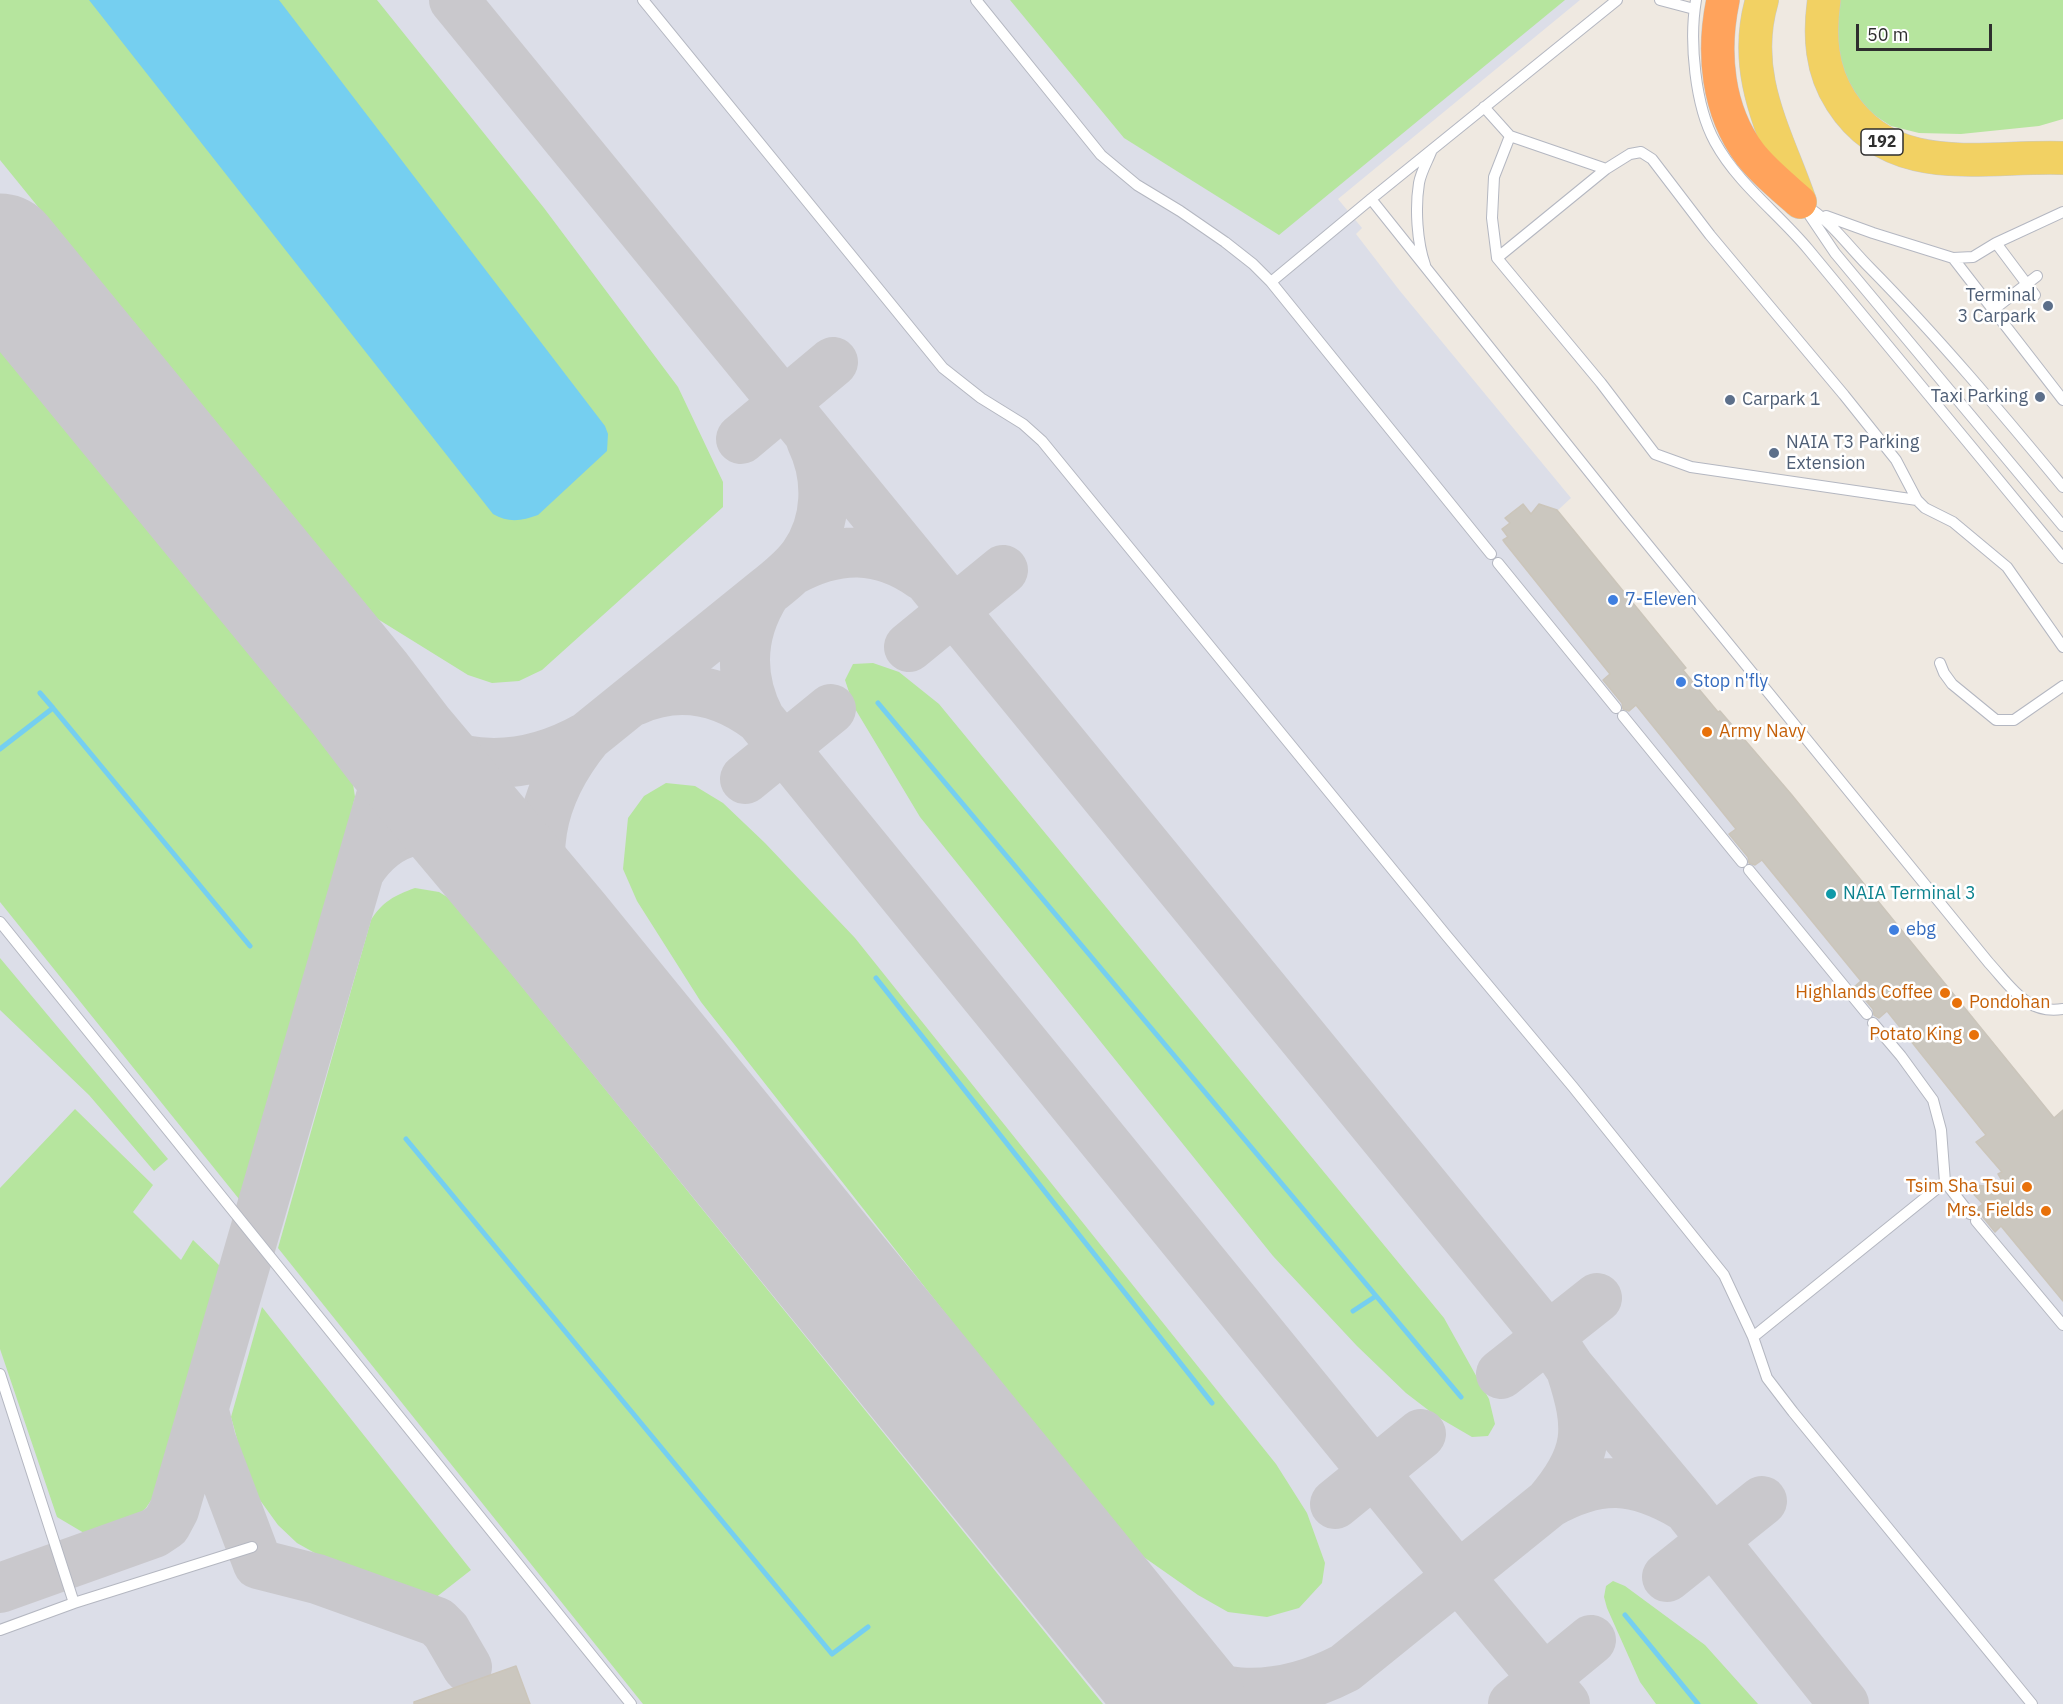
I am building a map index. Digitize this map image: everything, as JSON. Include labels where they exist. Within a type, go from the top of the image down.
[{"type":"highway","points":[[1705,3],[1719,30],[1720,84],[1731,121],[1751,156],[1775,180],[1810,208]]},
{"type":"main road","points":[[1762,0],[1756,35],[1757,76],[1761,98],[1810,208]]},
{"type":"main road","name":"192","points":[[1824,0],[1822,47],[1828,76],[1846,109],[1872,136],[1898,150],[1928,157],[1970,160],[2053,158]]},
{"type":"lane","points":[[643,0],[943,368],[981,398],[1023,424],[1042,441],[1573,1087],[1724,1275],[1753,1337],[1767,1378],[2032,1704]]},
{"type":"lane","points":[[976,0],[1101,155],[1137,185],[1226,242],[1271,282],[1901,1056],[1933,1100],[1941,1130],[1945,1182],[2063,1325]]},
{"type":"lane","points":[[1271,282],[1432,148],[1617,0]]},
{"type":"lane","points":[[1660,0],[1705,3],[1695,69],[1700,102],[1714,141],[1730,165],[1806,246],[2063,558]]},
{"type":"lane","points":[[1484,107],[1510,136],[1606,169]]},
{"type":"lane","points":[[1510,136],[1494,177],[1492,218],[1497,258],[1601,383],[1655,454],[1676,463],[1917,500]]},
{"type":"lane","points":[[1427,271],[1421,246],[1418,200],[1419,183],[1432,148]]},
{"type":"lane","points":[[1497,258],[1606,169],[1630,154],[1641,152],[1652,159],[1710,235],[1896,460],[1917,500],[1925,508],[1953,522],[2007,567],[2063,647]]},
{"type":"lane","points":[[1371,199],[1989,963],[2022,999],[2035,1008],[2052,1011],[2063,1009]]},
{"type":"lane","points":[[1810,208],[1873,233],[1953,258],[1972,257],[1996,243],[2063,212]]},
{"type":"lane","points":[[1810,208],[1840,233],[1867,265],[1918,316],[1962,365],[2063,487]]},
{"type":"lane","points":[[1810,208],[1835,253],[2063,526]]},
{"type":"lane","points":[[1996,243],[2035,295]]},
{"type":"lane","points":[[1953,258],[2063,400]]},
{"type":"lane","points":[[1993,310],[2037,276]]},
{"type":"lane","points":[[1940,663],[1952,684],[1996,720],[2014,720],[2063,686]]},
{"type":"lane","points":[[0,922],[631,1704]]},
{"type":"lane","points":[[1753,1337],[1945,1182]]},
{"type":"lane","points":[[0,1374],[74,1604]]},
{"type":"lane","points":[[0,1630],[252,1546]]},
{"type":"shaded area","points":[[0,0],[1580,0],[1338,199],[1362,228],[1356,234],[1400,291],[1571,498],[1557,511],[1686,668],[1683,670],[1791,794],[2054,1117],[2063,1110],[2063,1704],[0,1704]]},
{"type":"green space","points":[[0,0],[377,0],[544,208],[678,387],[723,482],[723,507],[542,670],[519,681],[492,683],[468,675],[368,613],[0,160]]},
{"type":"green space","points":[[1010,0],[1565,0],[1279,235],[1124,138]]},
{"type":"green space","points":[[1833,0],[2063,0],[2063,119],[2039,126],[1961,134],[1919,133],[1891,126],[1860,106],[1831,50]]},
{"type":"green space","points":[[0,347],[352,777],[355,797],[349,821],[239,1199],[0,902]]},
{"type":"green space","points":[[873,663],[899,672],[939,704],[1444,1318],[1489,1399],[1495,1424],[1488,1436],[1472,1437],[1436,1416],[1406,1393],[1357,1346],[1273,1256],[920,817],[854,707],[845,680],[853,664]]},
{"type":"green space","points":[[666,783],[695,786],[723,803],[765,843],[855,938],[1276,1464],[1307,1513],[1325,1563],[1322,1583],[1299,1608],[1267,1617],[1228,1612],[1198,1595],[1128,1546],[701,1002],[637,901],[623,869],[628,818],[644,796]]},
{"type":"green space","points":[[415,888],[439,892],[452,900],[1103,1704],[643,1704],[278,1248],[371,920],[390,900]]},
{"type":"green space","points":[[0,958],[168,1159],[154,1171],[89,1095],[0,1010]]},
{"type":"green space","points":[[75,1109],[153,1185],[133,1212],[181,1260],[193,1240],[220,1266],[159,1488],[146,1508],[138,1515],[84,1533],[57,1517],[0,1349],[0,1188]]},
{"type":"green space","points":[[262,1307],[471,1570],[421,1609],[402,1594],[361,1579],[297,1543],[278,1525],[257,1496],[245,1468],[231,1417]]},
{"type":"green space","points":[[1613,1581],[1625,1586],[1705,1645],[1758,1704],[1656,1704],[1640,1682],[1607,1608],[1604,1597],[1606,1586]]},
{"type":"water","points":[[89,0],[279,0],[605,426],[608,434],[607,451],[538,515],[515,520],[504,519],[493,514]]},
{"type":"building","name":"NAIA Terminal 3","points":[[1523,504],[1531,514],[1539,504],[1557,510],[1686,668],[1683,670],[1791,794],[2054,1118],[2063,1110],[2063,1301],[2001,1226],[1995,1232],[1982,1216],[1977,1214],[1976,1209],[1983,1204],[1964,1184],[2006,1188],[1998,1174],[2002,1172],[1976,1142],[1986,1135],[1887,1011],[1879,1018],[1874,1015],[1873,1009],[1854,987],[1861,981],[1762,860],[1755,865],[1749,863],[1748,857],[1729,834],[1736,829],[1636,705],[1629,711],[1623,709],[1622,703],[1603,680],[1610,674],[1505,543],[1503,540],[1508,537],[1502,529],[1510,523],[1505,518]]},
{"type":"building","points":[[516,1666],[530,1704],[414,1704],[414,1702]]},
{"type":"waterway","points":[[0,749],[53,708],[40,693]]},
{"type":"waterway","points":[[878,703],[1461,1397]]},
{"type":"waterway","points":[[53,708],[250,946]]},
{"type":"waterway","points":[[876,978],[1212,1403]]},
{"type":"waterway","points":[[406,1139],[832,1654],[868,1627]]},
{"type":"waterway","points":[[1353,1311],[1376,1296]]},
{"type":"waterway","points":[[1625,1615],[1698,1704]]},
{"type":"taxiway","points":[[454,0],[1554,1344],[1570,1368],[1687,1508],[1844,1704]]},
{"type":"taxiway","points":[[741,439],[833,362]]},
{"type":"taxiway","points":[[358,691],[382,717],[407,737],[435,751],[464,760],[494,763],[525,760],[556,751],[588,736],[782,579],[804,556],[818,529],[823,499],[821,469],[811,440]]},
{"type":"taxiway","points":[[791,571],[825,557],[858,552],[891,559],[923,576]]},
{"type":"taxiway","points":[[909,647],[1003,570]]},
{"type":"taxiway","points":[[766,592],[751,623],[745,655],[748,687],[760,719],[1458,1576],[1565,1704]]},
{"type":"taxiway","points":[[634,701],[667,691],[699,692],[730,701],[760,719]]},
{"type":"taxiway","points":[[745,779],[831,709]]},
{"type":"taxiway","points":[[0,1588],[154,1533],[166,1525],[174,1510],[389,769],[388,743],[379,719]]},
{"type":"taxiway","points":[[557,933],[547,906],[542,880],[540,855],[542,830],[548,806],[558,782],[588,736]]},
{"type":"taxiway","points":[[359,872],[370,857],[384,845],[398,836],[414,831],[447,830],[464,835],[481,844]]},
{"type":"taxiway","points":[[1501,1374],[1597,1298]]},
{"type":"taxiway","points":[[1141,1650],[1189,1680],[1214,1688],[1240,1692],[1266,1692],[1292,1688],[1319,1680],[1345,1668],[1549,1503],[1562,1486],[1579,1455],[1582,1440],[1581,1408],[1571,1370]]},
{"type":"taxiway","points":[[204,1411],[211,1440],[258,1564],[317,1579],[437,1622],[446,1631],[467,1667]]},
{"type":"taxiway","points":[[1335,1504],[1421,1434]]},
{"type":"taxiway","points":[[1549,1503],[1585,1488],[1617,1483],[1649,1489],[1684,1506]]},
{"type":"taxiway","points":[[1667,1577],[1762,1501]]},
{"type":"taxiway","points":[[1513,1704],[1591,1640]]},
{"type":"runway","points":[[0,255],[358,691],[400,746],[557,933],[1185,1704]]},
{"type":"place","name":"Terminal 3 Carpark","points":[[2048,306]]},
{"type":"place","name":"Taxi Parking","points":[[2040,397]]},
{"type":"place","name":"Carpark 1","points":[[1730,400]]},
{"type":"place","name":"NAIA T3 Parking Extension","points":[[1774,453]]},
{"type":"place","name":"7-Eleven","points":[[1613,600]]},
{"type":"place","name":"Stop n'fly","points":[[1681,682]]},
{"type":"place","name":"Army Navy","points":[[1707,732]]},
{"type":"place","name":"NAIA Terminal 3","points":[[1831,894]]},
{"type":"place","name":"ebg","points":[[1894,930]]},
{"type":"place","name":"Highlands Coffee","points":[[1945,993]]},
{"type":"place","name":"Pondohan","points":[[1957,1003]]},
{"type":"place","name":"Potato King","points":[[1974,1035]]},
{"type":"place","name":"Tsim Sha Tsui","points":[[2027,1187]]},
{"type":"place","name":"Mrs. Fields","points":[[2046,1211]]}]
